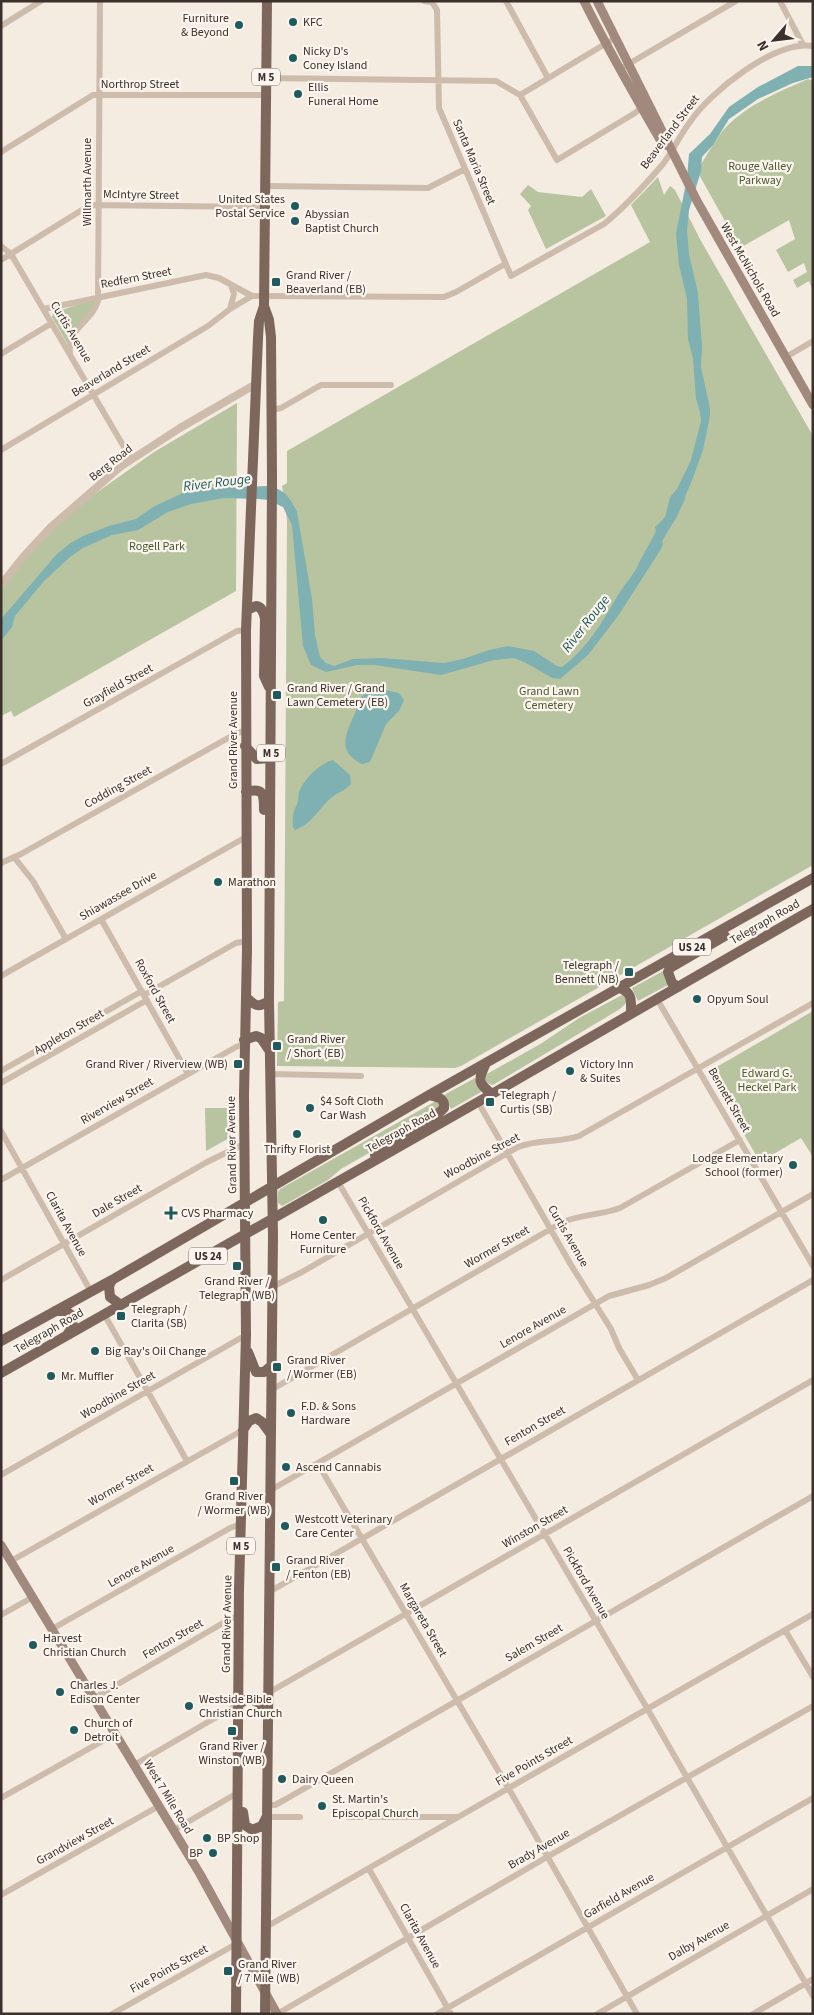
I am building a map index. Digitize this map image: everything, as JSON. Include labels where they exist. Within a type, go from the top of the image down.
[{"type":"main road","name":"Grand River Avenue","points":[[236,2014],[239,1616],[242,1430],[246,1335],[244,1042],[247,941],[246,630],[259,321],[264,306],[266,1]]},
{"type":"main road","name":"West McNichols Road","points":[[584,1],[620,69],[668,140],[671,152],[697,201],[813,405]]},
{"type":"main road","name":"West McNichols Road","points":[[597,1],[629,64],[645,105]]},
{"type":"main road","name":"Grand River Avenue","points":[[264,306],[269,320],[271,337],[272,410],[270,1074],[273,1219],[265,2014]]},
{"type":"main road","points":[[256,384],[271,380]]},
{"type":"main road","points":[[255,408],[272,410]]},
{"type":"main road","points":[[247,610],[256,606],[261,608],[263,612],[265,620],[264,676],[271,693]]},
{"type":"main road","points":[[245,746],[257,759],[271,758]]},
{"type":"main road","points":[[246,792],[256,790],[262,792],[264,796],[263,866],[270,893]]},
{"type":"main road","name":"Telegraph Road","points":[[1,1341],[90,1290],[112,1280],[429,1095],[813,878]]},
{"type":"main road","points":[[768,934],[797,910],[813,901]]},
{"type":"main road","name":"Telegraph Road","points":[[1,1373],[813,909]]},
{"type":"main road","points":[[678,987],[670,978],[668,972],[670,968],[733,931],[748,915]]},
{"type":"main road","points":[[619,988],[627,991],[632,998],[631,1014]]},
{"type":"main road","points":[[246,997],[256,1006],[260,1007],[270,1001]]},
{"type":"main road","points":[[244,1042],[256,1036],[262,1038],[270,1051]]},
{"type":"main road","points":[[485,1065],[480,1081],[482,1086],[492,1094]]},
{"type":"main road","points":[[359,1169],[386,1146],[444,1108],[441,1098],[429,1095]]},
{"type":"main road","points":[[112,1280],[108,1286],[110,1297],[121,1305]]},
{"type":"main road","points":[[55,1311],[66,1311],[71,1315],[73,1326],[67,1336]]},
{"type":"main road","points":[[245,1349],[250,1354],[256,1372],[264,1372],[271,1366]]},
{"type":"main road","points":[[242,1430],[249,1420],[256,1418],[270,1432]]},
{"type":"main road","name":"West 7 Mile Road","points":[[1,1545],[174,1830],[277,2014]]},
{"type":"main road","points":[[239,1704],[249,1698],[254,1700],[267,1714]]},
{"type":"main road","points":[[239,1792],[243,1801],[244,1820],[248,1829],[259,1829],[266,1817]]},
{"type":"street","points":[[1,26],[41,1]]},
{"type":"street","name":"Willmarth Avenue","points":[[70,353],[72,334],[92,313],[98,297],[100,1]]},
{"type":"street","name":"Santa Maria Street","points":[[424,1],[434,4],[437,15],[439,108],[506,264]]},
{"type":"street","points":[[506,1],[548,78]]},
{"type":"street","points":[[620,69],[736,1]]},
{"type":"street","points":[[780,1],[803,45]]},
{"type":"street","points":[[520,95],[615,38]]},
{"type":"street","name":"Beaverland Street","points":[[1,450],[208,326],[230,309],[252,296],[444,296],[456,292],[506,264],[512,276],[604,224],[616,214],[664,163],[689,122],[716,92],[766,58],[803,45],[813,46]]},
{"type":"street","points":[[266,78],[437,79],[492,80],[500,82],[520,95],[556,160],[635,113],[645,105]]},
{"type":"street","name":"Northrop Street","points":[[1,152],[92,96],[99,94],[266,95]]},
{"type":"street","points":[[265,186],[428,188],[465,169]]},
{"type":"street","name":"McIntyre Street","points":[[1,260],[90,205],[265,207]]},
{"type":"street","name":"Curtis Avenue","points":[[1,246],[11,254],[131,459]]},
{"type":"street","name":"Redfern Street","points":[[44,309],[206,275],[219,278],[231,285]]},
{"type":"street","points":[[231,285],[252,296]]},
{"type":"street","points":[[230,309],[234,294],[231,285]]},
{"type":"street","points":[[1,354],[52,323]]},
{"type":"street","points":[[786,357],[813,341]]},
{"type":"street","name":"Berg Road","points":[[1,585],[51,526],[131,459],[256,384]]},
{"type":"street","points":[[272,410],[280,408],[321,386],[391,385]]},
{"type":"street","name":"Grayfield Street","points":[[1,764],[229,636],[246,630]]},
{"type":"street","name":"Codding Street","points":[[1,863],[237,733],[245,731]]},
{"type":"street","name":"Shiawassee Drive","points":[[1,976],[246,837]]},
{"type":"street","points":[[14,857],[33,881],[66,939]]},
{"type":"street","name":"Roxford Street","points":[[101,919],[188,1074]]},
{"type":"street","name":"Appleton Street","points":[[1,1071],[54,1040],[144,995],[236,944],[247,941]]},
{"type":"street","name":"Appleton Street","points":[[1,1083],[60,1049],[144,995]]},
{"type":"street","name":"Bennett Street","points":[[657,999],[813,1266]]},
{"type":"street","name":"Woodbine Street","points":[[272,1287],[507,1154],[529,1144],[561,1141],[579,1136],[813,1003]]},
{"type":"street","points":[[54,1040],[60,1049]]},
{"type":"street","name":"Riverview Street","points":[[1,1180],[244,1042]]},
{"type":"street","points":[[270,1074],[361,1076]]},
{"type":"street","name":"Curtis Avenue","points":[[478,1102],[611,1329],[619,1348],[638,1380]]},
{"type":"street","name":"Clarita Avenue","points":[[1,1131],[90,1290]]},
{"type":"street","name":"Wormer Street","points":[[271,1390],[551,1229],[573,1218],[603,1214],[620,1208],[740,1140]]},
{"type":"street","name":"Dale Street","points":[[1,1280],[228,1151],[246,1143]]},
{"type":"street","name":"Pickford Avenue","points":[[338,1182],[813,1996]]},
{"type":"street","name":"Lenore Avenue","points":[[269,1491],[595,1304],[616,1293],[649,1285],[666,1278],[813,1194]]},
{"type":"street","name":"Fenton Street","points":[[269,1592],[813,1280]]},
{"type":"street","points":[[104,1314],[187,1461]]},
{"type":"street","name":"Woodbine Street","points":[[1,1474],[246,1335]]},
{"type":"street","name":"Winston Street","points":[[268,1693],[813,1380]]},
{"type":"street","name":"Wormer Street","points":[[11,1561],[242,1430]]},
{"type":"street","name":"Margareta Street","points":[[318,1464],[509,1789],[637,2014]]},
{"type":"street","name":"Salem Street","points":[[266,1806],[276,1805],[813,1496]]},
{"type":"street","name":"Lenore Avenue","points":[[52,1629],[230,1528],[241,1524]]},
{"type":"street","points":[[1,1615],[33,1597]]},
{"type":"street","name":"Five Points Street","points":[[266,1927],[813,1614]]},
{"type":"street","name":"Fenton Street","points":[[94,1698],[230,1619],[239,1616]]},
{"type":"street","points":[[785,1630],[813,1677]]},
{"type":"street","points":[[134,1765],[239,1704]]},
{"type":"street","name":"Brady Avenue","points":[[277,2014],[547,1857],[813,1706]]},
{"type":"street","points":[[1,1798],[116,1734]]},
{"type":"street","points":[[174,1830],[239,1792]]},
{"type":"street","name":"Garfield Avenue","points":[[436,2014],[449,2011],[587,1928],[813,1798]]},
{"type":"street","name":"Grandview Street","points":[[1,1895],[159,1806]]},
{"type":"street","points":[[266,1817],[300,1817]]},
{"type":"street","points":[[348,1817],[460,1817]]},
{"type":"street","name":"Clarita Avenue","points":[[369,1869],[449,2011]]},
{"type":"street","name":"Dalby Avenue","points":[[597,2014],[813,1889]]},
{"type":"street","name":"Five Points Street","points":[[112,2014],[236,1940]]},
{"type":"street","points":[[753,2014],[813,1979]]},
{"type":"green space","name":"Rouge Valley Parkway","points":[[808,79],[813,81],[813,291],[809,281],[797,288],[793,280],[807,272],[804,263],[788,272],[776,250],[795,239],[789,220],[740,248],[697,171],[719,136],[736,118],[765,99]]},
{"type":"green space","name":"Grand Lawn Cemetery","points":[[658,177],[664,195],[670,186],[675,190],[701,241],[813,436],[813,865],[461,1066],[455,1068],[277,1066],[278,1002],[284,1001],[287,520],[282,486],[287,483],[287,451],[650,242],[631,205]]},
{"type":"green space","points":[[528,185],[538,192],[582,197],[591,189],[606,216],[546,249],[528,210],[531,206],[520,194]]},
{"type":"green space","points":[[97,298],[97,302],[69,343],[67,343],[52,317],[53,313]]},
{"type":"green space","name":"Rogell Park","points":[[237,403],[236,591],[14,717],[11,711],[1,716],[1,587],[3,588],[33,547],[79,505],[154,452]]},
{"type":"green space","points":[[663,971],[668,985],[638,1001],[632,988]]},
{"type":"green space","points":[[624,994],[627,1002],[620,1009],[493,1085],[485,1082],[487,1074],[542,1043],[579,1018]]},
{"type":"green space","name":"Edward G. Heckel Park","points":[[813,1011],[813,1157],[801,1138],[760,1162],[708,1072]]},
{"type":"green space","points":[[475,1078],[481,1092],[451,1109],[444,1095]]},
{"type":"green space","points":[[436,1101],[440,1105],[435,1115],[341,1169],[328,1180],[286,1204],[282,1206],[278,1203],[278,1192],[280,1189]]},
{"type":"green space","points":[[205,1108],[233,1108],[233,1136],[206,1151]]},
{"type":"water","points":[[798,66],[813,66],[813,77],[793,83],[758,99],[729,119],[713,145],[702,157],[701,171],[689,210],[687,231],[689,254],[698,293],[702,347],[701,367],[710,409],[703,450],[683,501],[660,532],[663,544],[661,549],[618,616],[588,655],[560,679],[552,678],[514,658],[494,660],[441,675],[375,665],[357,665],[326,672],[311,665],[303,646],[292,525],[283,507],[268,500],[259,499],[224,498],[191,504],[168,512],[138,530],[112,535],[83,548],[70,557],[44,581],[15,616],[12,627],[1,641],[2,618],[56,555],[69,544],[83,536],[109,526],[136,519],[153,507],[185,492],[208,488],[268,486],[286,494],[297,512],[312,599],[315,635],[320,657],[326,663],[334,666],[353,659],[382,658],[444,663],[508,646],[534,651],[557,666],[562,667],[579,652],[594,634],[641,559],[653,554],[658,544],[655,527],[665,518],[670,497],[677,489],[691,460],[701,421],[696,399],[693,359],[688,339],[687,299],[679,265],[676,234],[687,178],[689,154],[710,134],[729,107],[758,87]]},
{"type":"water","points":[[380,689],[399,693],[404,700],[399,711],[386,724],[370,762],[362,764],[349,754],[346,748],[346,735],[363,695],[369,690],[377,691]]},
{"type":"water","points":[[333,760],[350,775],[351,784],[331,798],[311,820],[295,830],[293,827],[293,815],[301,787],[318,768]]},
{"type":"waterway","name":"River Rouge","points":[[643,566],[680,498]]},
{"type":"place","name":"KFC","points":[[293,22]]},
{"type":"place","name":"Furniture & Beyond","points":[[239,25]]},
{"type":"place","name":"Nicky D's Coney Island","points":[[293,58]]},
{"type":"place","name":"Ellis Funeral Home","points":[[298,94]]},
{"type":"place","name":"United States Postal Service","points":[[295,206]]},
{"type":"place","name":"Abyssian Baptist Church","points":[[295,221]]},
{"type":"place","name":"Grand River / Beaverland (EB)","points":[[276,282]]},
{"type":"place","name":"Grand River / Grand Lawn Cemetery (EB)","points":[[277,695]]},
{"type":"place","name":"Marathon","points":[[218,882]]},
{"type":"place","name":"Telegraph / Bennett (NB)","points":[[629,972]]},
{"type":"place","name":"Opyum Soul","points":[[697,999]]},
{"type":"place","name":"Grand River / Short (EB)","points":[[277,1046]]},
{"type":"place","name":"Grand River / Riverview (WB)","points":[[238,1064]]},
{"type":"place","name":"Victory Inn & Suites","points":[[570,1071]]},
{"type":"place","name":"Telegraph / Curtis (SB)","points":[[490,1102]]},
{"type":"place","name":"$4 Soft Cloth Car Wash","points":[[310,1108]]},
{"type":"place","name":"Thrifty Florist","points":[[297,1134]]},
{"type":"place","name":"Lodge Elementary School (former)","points":[[793,1165]]},
{"type":"place","name":"CVS Pharmacy","points":[[171,1213]]},
{"type":"place","name":"Home Center Furniture","points":[[323,1220]]},
{"type":"place","name":"Grand River / Telegraph (WB)","points":[[237,1266]]},
{"type":"place","name":"Telegraph / Clarita (SB)","points":[[121,1316]]},
{"type":"place","name":"Big Ray's Oil Change","points":[[95,1351]]},
{"type":"place","name":"Grand River / Wormer (EB)","points":[[277,1367]]},
{"type":"place","name":"Mr. Muffler","points":[[51,1376]]},
{"type":"place","name":"F.D. & Sons Hardware","points":[[291,1413]]},
{"type":"place","name":"Ascend Cannabis","points":[[286,1467]]},
{"type":"place","name":"Grand River / Wormer (WB)","points":[[234,1481]]},
{"type":"place","name":"Westcott Veterinary Care Center","points":[[285,1526]]},
{"type":"place","name":"Grand River / Fenton (EB)","points":[[276,1567]]},
{"type":"place","name":"Harvest Christian Church","points":[[33,1645]]},
{"type":"place","name":"Charles J. Edison Center","points":[[60,1692]]},
{"type":"place","name":"Westside Bible Christian Church","points":[[189,1706]]},
{"type":"place","name":"Church of Detroit","points":[[74,1730]]},
{"type":"place","name":"Grand River / Winston (WB)","points":[[232,1731]]},
{"type":"place","name":"Dairy Queen","points":[[282,1779]]},
{"type":"place","name":"St. Martin's Episcopal Church","points":[[322,1806]]},
{"type":"place","name":"BP Shop","points":[[207,1838]]},
{"type":"place","name":"BP","points":[[213,1853]]},
{"type":"place","name":"Grand River / 7 Mile (WB)","points":[[228,1971]]}]
